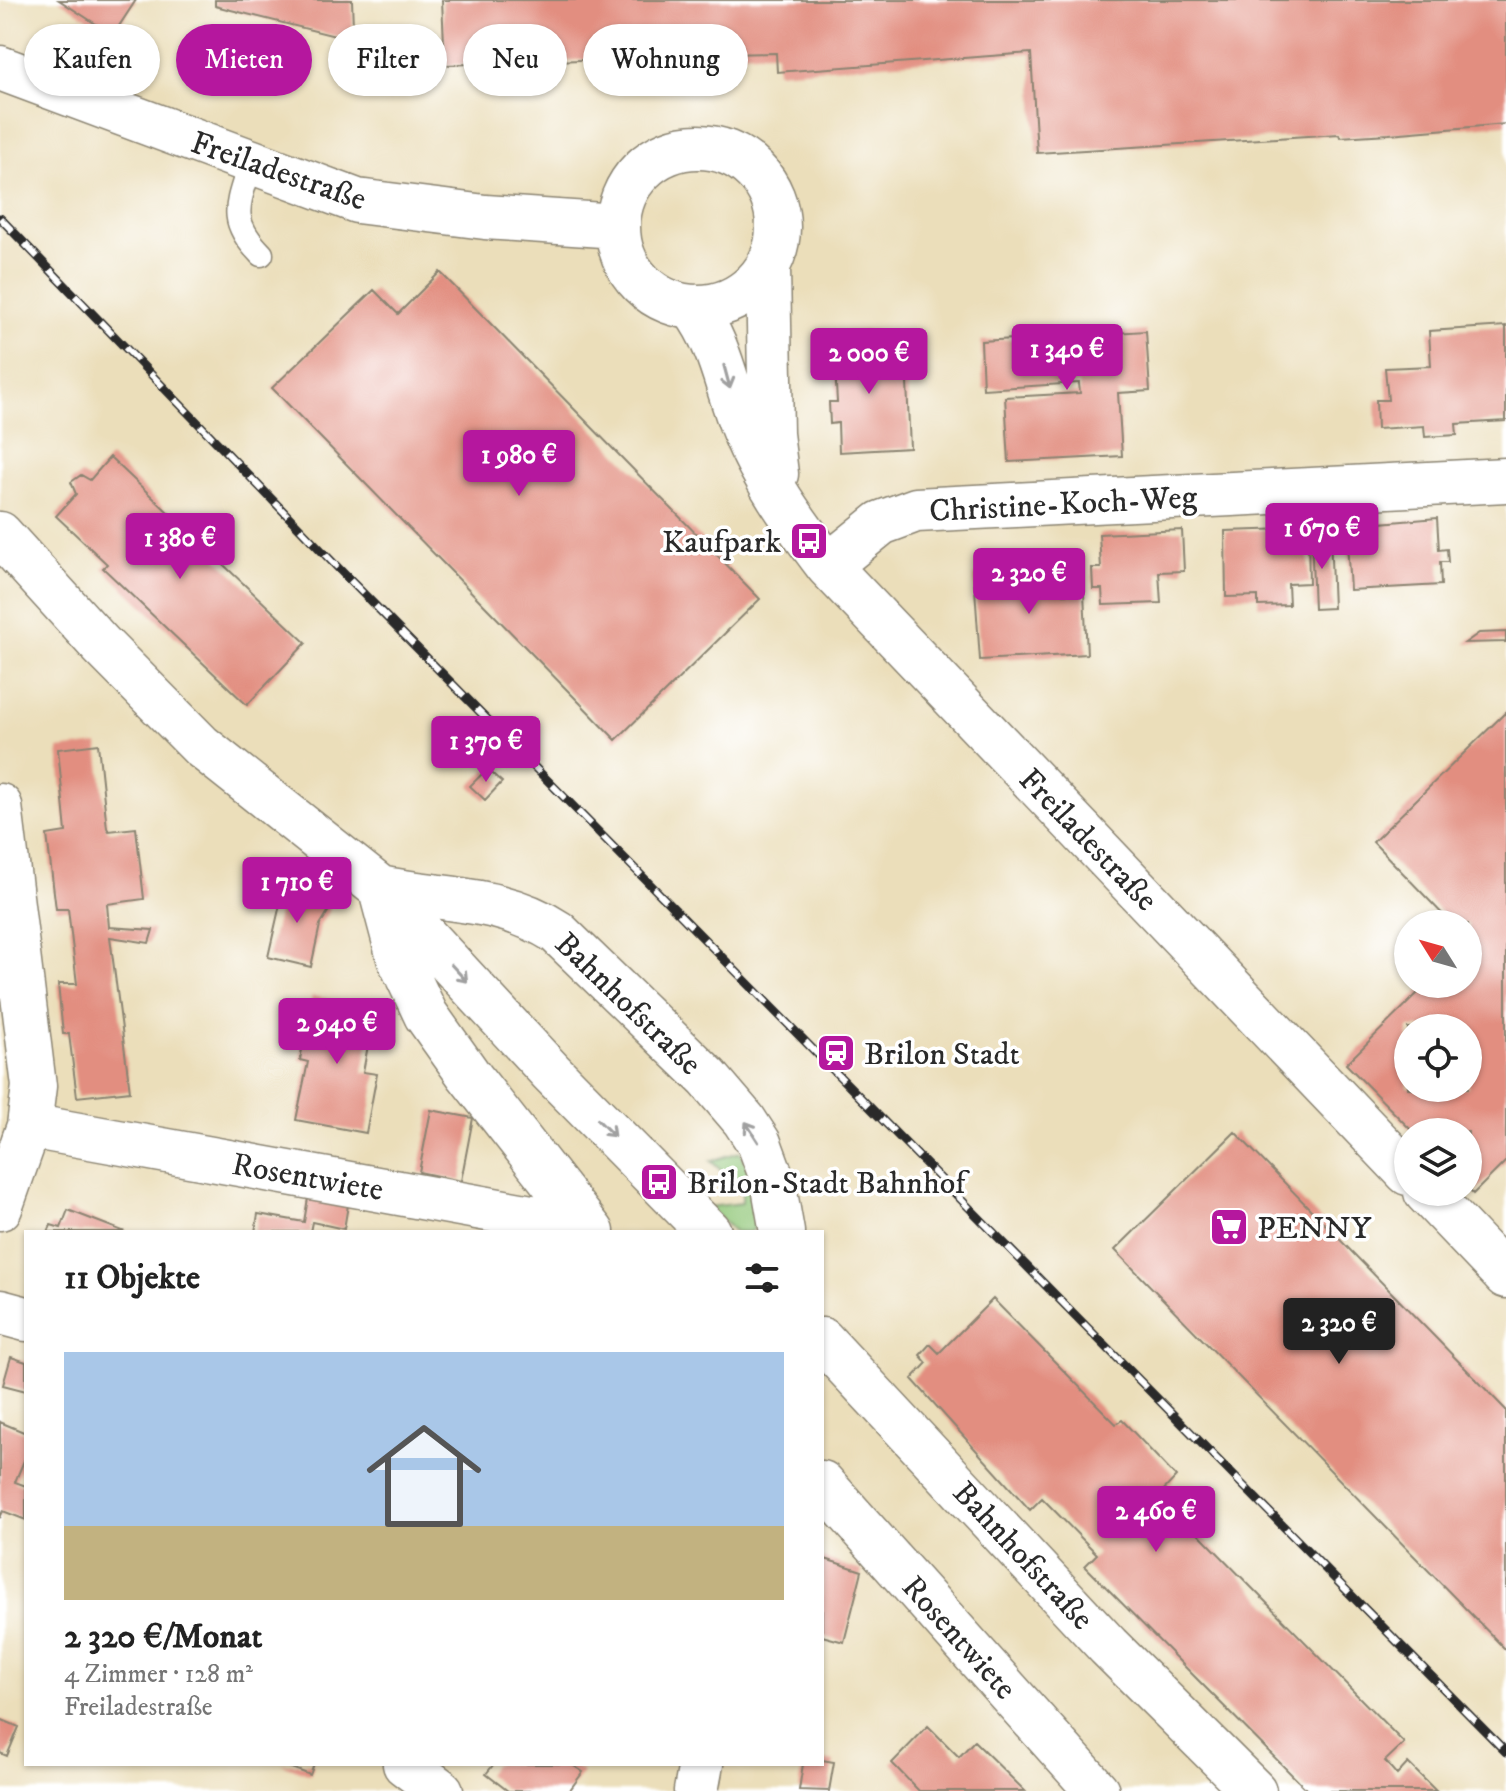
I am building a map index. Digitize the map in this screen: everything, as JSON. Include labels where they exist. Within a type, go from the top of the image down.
[{"type":"street","name":"Freiladestraße","points":[[0,68],[357,201],[485,217],[617,226]]},
{"type":"street","points":[[691,146],[720,149],[747,162],[767,184],[778,211],[778,241],[768,269],[754,286],[736,299],[715,306],[693,308],[669,303],[640,282],[621,250],[617,226],[623,197],[639,172],[662,154],[691,146]]},
{"type":"street","name":"Freiladestraße","points":[[768,269],[771,434],[781,496]]},
{"type":"street","name":"Freiladestraße","points":[[693,308],[718,346],[736,412],[754,455],[828,566],[1394,1158]]},
{"type":"street","name":"Christine-Koch-Weg","points":[[828,566],[881,523],[916,510],[1506,480]]},
{"type":"street","name":"Bahnhofstraße","points":[[0,534],[101,645],[201,746],[393,902],[551,1072],[707,1230]]},
{"type":"street","points":[[0,806],[34,1086],[29,1126],[0,1208]]},
{"type":"street","name":"Bahnhofstraße","points":[[393,902],[506,906],[534,917],[557,932],[708,1078],[744,1120],[759,1143],[773,1181],[782,1230]]},
{"type":"street","name":"Rosentwiete","points":[[393,902],[399,958],[426,1015],[590,1230]]},
{"type":"street","name":"Rosentwiete","points":[[29,1126],[590,1230]]},
{"type":"street","points":[[1439,1206],[1506,1276]]},
{"type":"street","points":[[0,1312],[24,1318]]},
{"type":"street","name":"Bahnhofstraße","points":[[826,1338],[1108,1646],[1254,1791]]},
{"type":"street","name":"Rosentwiete","points":[[824,1485],[1097,1791]]},
{"type":"street","points":[[408,1766],[441,1791]]},
{"type":"street","points":[[696,1791],[701,1766]]},
{"type":"lane","points":[[251,162],[237,206],[240,233],[261,254]]},
{"type":"green space","points":[[740,1152],[750,1170],[758,1222],[752,1230],[733,1230],[708,1207],[742,1203],[742,1190],[711,1161]]},
{"type":"building","points":[[59,0],[136,0],[120,24],[96,24]]},
{"type":"building","points":[[215,0],[352,0],[353,24],[328,24],[328,34],[312,30],[312,24],[287,24],[215,6]]},
{"type":"building","points":[[442,0],[1506,0],[1506,124],[1389,134],[1340,137],[1339,134],[1037,153],[1031,53],[777,72],[776,53],[748,54],[748,24],[583,24],[583,60],[567,61],[567,24],[463,24],[463,64],[447,65],[447,24],[443,24]]},
{"type":"building","points":[[440,272],[760,599],[616,740],[272,388],[374,290],[398,314]]},
{"type":"building","points":[[1506,326],[1506,421],[1456,424],[1457,435],[1425,437],[1424,426],[1377,429],[1376,400],[1388,400],[1385,368],[1431,366],[1429,331]]},
{"type":"building","points":[[875,330],[876,362],[906,361],[910,448],[839,452],[838,423],[830,424],[829,402],[837,402],[833,332]]},
{"type":"building","points":[[1146,331],[1150,391],[1118,393],[1122,456],[1009,462],[1005,397],[1080,393],[1079,383],[983,389],[981,341]]},
{"type":"building","points":[[110,457],[306,643],[247,705],[103,568],[107,564],[56,516],[76,494],[71,482],[81,475],[90,480]]},
{"type":"building","points":[[1437,518],[1439,550],[1447,549],[1448,562],[1440,562],[1441,585],[1350,590],[1346,526]]},
{"type":"building","points":[[1287,529],[1287,536],[1308,536],[1309,583],[1288,584],[1289,605],[1258,606],[1258,596],[1226,597],[1225,531]]},
{"type":"building","points":[[1182,530],[1184,571],[1159,572],[1161,603],[1103,605],[1102,589],[1093,589],[1092,568],[1101,568],[1099,534]]},
{"type":"building","points":[[1311,534],[1330,534],[1333,608],[1314,609]]},
{"type":"building","points":[[1063,570],[1064,594],[1084,593],[1087,654],[980,660],[974,575]]},
{"type":"building","points":[[1506,632],[1506,642],[1465,643],[1479,633]]},
{"type":"building","points":[[1506,712],[1506,1161],[1482,1185],[1482,1118],[1399,1118],[1346,1064],[1394,1017],[1394,1102],[1482,1102],[1482,1014],[1397,1014],[1413,998],[1482,998],[1482,910],[1439,910],[1373,842]]},
{"type":"building","points":[[98,744],[107,828],[109,831],[136,828],[144,899],[107,904],[109,927],[153,930],[149,943],[110,937],[130,1091],[77,1097],[69,1034],[63,1034],[58,984],[77,984],[68,909],[56,909],[47,835],[66,832],[58,749]]},
{"type":"building","points":[[487,769],[502,782],[485,800],[470,786]]},
{"type":"building","points":[[287,874],[331,907],[320,925],[311,967],[268,957]]},
{"type":"building","points":[[312,996],[375,1008],[363,1072],[377,1074],[366,1133],[296,1120],[308,1062],[300,1060]]},
{"type":"building","points":[[431,1110],[473,1118],[461,1181],[419,1172]]},
{"type":"building","points":[[1235,1132],[1506,1410],[1506,1650],[1115,1250]]},
{"type":"building","points":[[308,1198],[348,1205],[344,1229],[312,1222],[310,1230],[255,1230],[258,1214],[304,1222]]},
{"type":"building","points":[[68,1210],[120,1230],[49,1230],[51,1225],[61,1228]]},
{"type":"building","points":[[993,1299],[1116,1424],[1122,1420],[1176,1477],[1160,1494],[1404,1743],[1385,1761],[1397,1775],[1408,1763],[1436,1791],[1308,1791],[1085,1566],[1097,1554],[1042,1498],[1030,1510],[912,1379],[927,1363],[920,1355],[930,1344],[939,1353]]},
{"type":"building","points":[[11,1357],[24,1361],[24,1390],[3,1385]]},
{"type":"building","points":[[0,1422],[24,1432],[24,1461],[15,1482],[24,1485],[24,1519],[3,1511],[0,1518]]},
{"type":"building","points":[[824,1559],[862,1571],[844,1642],[824,1637]]},
{"type":"building","points":[[0,1719],[19,1727],[7,1756],[0,1753]]},
{"type":"building","points":[[928,1726],[959,1757],[974,1741],[1025,1791],[919,1791],[892,1763]]},
{"type":"building","points":[[824,1760],[834,1762],[829,1791],[799,1790],[803,1766],[824,1766]]},
{"type":"building","points":[[286,1766],[313,1766],[310,1775]]},
{"type":"building","points":[[492,1766],[574,1766],[583,1772],[569,1791],[508,1791],[486,1774]]},
{"type":"railway","points":[[0,218],[343,573],[1506,1752]]},
{"type":"place","name":"Kaufpark","points":[[809,541]]},
{"type":"place","name":"Brilon Stadt","points":[[836,1053]]},
{"type":"place","name":"Brilon-Stadt Bahnhof","points":[[659,1182]]},
{"type":"place","name":"PENNY","points":[[1229,1227]]}]
